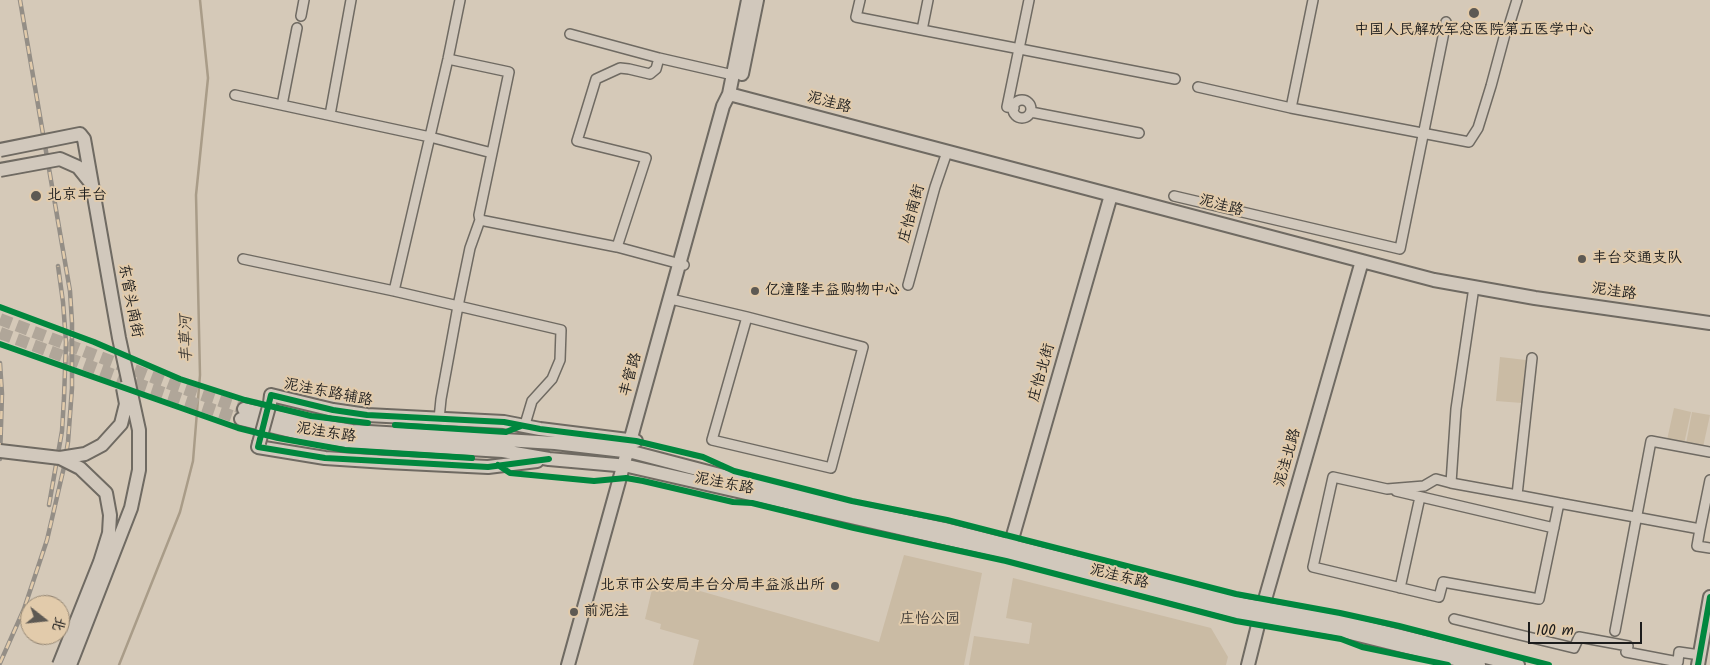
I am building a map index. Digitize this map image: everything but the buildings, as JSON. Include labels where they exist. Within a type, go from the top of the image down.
[{"type":"main road","name":"丰管路","points":[[632,446],[683,264],[724,106],[729,94],[748,0]]},
{"type":"main road","points":[[729,94],[740,83],[757,0]]},
{"type":"main road","name":"泥洼路","points":[[729,94],[1434,280],[1535,298],[1710,323]]},
{"type":"main road","name":"东管头南街","points":[[0,150],[80,134],[84,138],[94,204],[119,338],[139,430],[139,470],[131,508],[70,665]]},
{"type":"main road","points":[[0,170],[60,159],[69,162],[78,167],[89,181],[94,204]]},
{"type":"main road","name":"庄怡北街","points":[[1008,553],[1111,195]]},
{"type":"main road","name":"泥洼北路","points":[[1248,665],[1362,261]]},
{"type":"main road","name":"丰管路","points":[[568,665],[675,300],[683,264]]},
{"type":"main road","points":[[0,451],[60,458],[85,454],[102,445],[121,424],[126,404],[121,375],[119,338]]},
{"type":"main road","name":"泥洼东路辅路","points":[[549,459],[488,467],[325,458],[258,447],[271,396],[333,410],[368,415],[516,424],[632,446]]},
{"type":"main road","name":"泥洼东路","points":[[1008,553],[945,528],[850,509],[632,446],[352,431],[242,414],[311,436],[353,442],[503,451],[549,459],[626,466],[1334,629],[1479,665]]},
{"type":"main road","points":[[58,665],[100,562],[109,533],[110,515],[106,493],[80,468],[60,458]]},
{"type":"main road","name":"丰管路","points":[[574,665],[626,466]]},
{"type":"main road","points":[[1699,660],[1710,597]]},
{"type":"main road","name":"泥洼东路","points":[[1262,613],[1344,622],[1518,665]]},
{"type":"street","points":[[301,16],[304,0]]},
{"type":"street","points":[[330,115],[351,0]]},
{"type":"street","points":[[394,291],[460,0]]},
{"type":"street","points":[[860,0],[856,17],[1175,79]]},
{"type":"street","points":[[922,30],[928,0]]},
{"type":"street","points":[[1029,0],[1007,107],[1014,108],[1017,102],[1025,101],[1030,104],[1031,112],[1139,133]]},
{"type":"street","points":[[1291,108],[1313,0]]},
{"type":"street","points":[[1198,87],[1291,108],[1469,142],[1478,128],[1505,34],[1518,0]]},
{"type":"street","points":[[1174,196],[1400,249],[1446,22]]},
{"type":"street","points":[[282,105],[297,28]]},
{"type":"street","points":[[570,34],[659,58],[733,75]]},
{"type":"street","points":[[617,247],[646,158],[577,141],[596,80],[620,68],[650,74],[656,69],[659,58]]},
{"type":"street","points":[[439,419],[458,306],[470,248],[480,220],[479,215],[509,72],[448,59]]},
{"type":"street","points":[[235,95],[430,137],[492,153]]},
{"type":"street","name":"庄怡南街","points":[[908,285],[935,187],[947,152]]},
{"type":"street","points":[[480,220],[617,247],[683,264]]},
{"type":"street","points":[[243,259],[394,291],[561,330],[560,360],[552,379],[532,401],[526,421]]},
{"type":"street","points":[[1451,482],[1456,409],[1474,287]]},
{"type":"street","points":[[675,300],[747,317],[864,347],[832,468],[712,440],[747,317]]},
{"type":"street","points":[[1517,495],[1532,358]]},
{"type":"street","points":[[1615,631],[1651,441],[1710,452]]},
{"type":"street","points":[[1554,528],[1333,477],[1313,567],[1439,597],[1443,582],[1539,599],[1554,528],[1559,503]]},
{"type":"street","points":[[1387,489],[1424,486],[1436,480],[1700,529]]},
{"type":"street","points":[[1710,480],[1697,546],[1710,548]]},
{"type":"street","points":[[1400,588],[1420,497]]},
{"type":"street","points":[[1454,619],[1574,648],[1579,638],[1628,646],[1626,652],[1678,662],[1679,652],[1699,660]]},
{"type":"green space","points":[[1500,357],[1526,360],[1522,403],[1496,401]]},
{"type":"green space","points":[[1674,408],[1691,412],[1684,444],[1667,440]]},
{"type":"green space","points":[[1692,412],[1710,415],[1703,447],[1686,444]]},
{"type":"green space","name":"庄怡公园","points":[[904,555],[982,573],[964,665],[693,665],[699,640],[660,629],[661,624],[645,619],[654,581],[672,583],[879,642]]},
{"type":"green space","points":[[1013,578],[1211,628],[1228,657],[1226,665],[969,665],[974,636],[1029,644],[1032,623],[1006,618]]},
{"type":"waterway","name":"丰草河","points":[[119,665],[180,512],[193,461],[200,375],[196,195],[208,78],[200,0]]},
{"type":"tunnel","points":[[0,319],[176,386],[244,409]]},
{"type":"tunnel","points":[[0,333],[146,387],[241,419]]},
{"type":"railway","points":[[0,663],[24,609],[47,540],[64,467],[72,388],[70,291],[20,0]]},
{"type":"railway","points":[[49,505],[62,431],[64,398],[66,342],[58,266]]},
{"type":"railway","points":[[0,363],[2,394],[0,459]]},
{"type":"cycle path","points":[[0,307],[94,342],[180,379],[245,400],[311,416],[368,423]]},
{"type":"cycle path","points":[[0,344],[238,428],[278,438],[345,450],[472,458]]},
{"type":"cycle path","points":[[549,459],[488,467],[325,458],[258,447],[271,395],[333,410],[367,415],[504,422],[540,429],[636,441],[703,457],[734,471],[852,501],[947,520],[1236,594],[1399,626],[1549,665]]},
{"type":"cycle path","points":[[395,425],[506,432],[521,426]]},
{"type":"cycle path","points":[[498,465],[510,473],[594,481],[626,478],[733,502],[752,503],[854,528],[1006,561],[1236,621],[1341,639],[1362,647],[1448,665]]},
{"type":"cycle path","points":[[1698,665],[1710,597]]},
{"type":"place","name":"中国人民解放军总医院第五医学中心","points":[[1474,13]]},
{"type":"place","name":"北京丰台","points":[[36,196]]},
{"type":"place","name":"丰台交通支队","points":[[1582,259]]},
{"type":"place","name":"亿潼隆丰益购物中心","points":[[755,291]]},
{"type":"place","name":"北京市公安局丰台分局丰益派出所","points":[[835,586]]},
{"type":"place","name":"前泥洼","points":[[574,612]]}]
